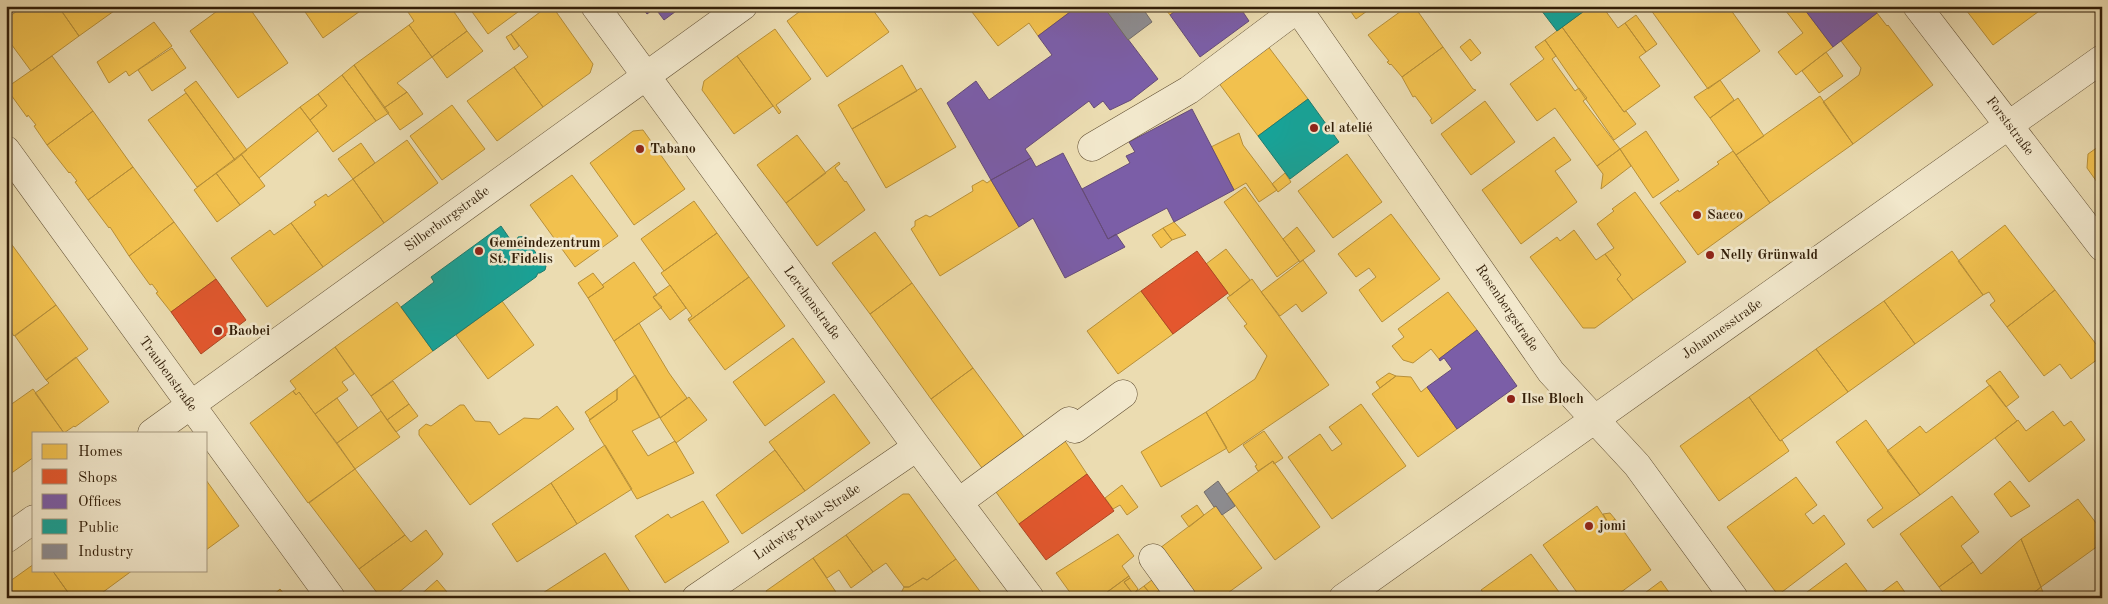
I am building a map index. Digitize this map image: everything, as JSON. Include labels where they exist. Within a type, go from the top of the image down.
[{"type":"street","name":"Lerchenstraße","points":[[595,6],[917,447],[1030,598]]},
{"type":"street","name":"Silberburgstraße","points":[[153,432],[743,6]]},
{"type":"street","name":"Forststraße","points":[[1917,6],[2102,248]]},
{"type":"street","points":[[1092,147],[1189,90],[1297,8]]},
{"type":"street","name":"Rosenbergstraße","points":[[1297,8],[1551,372],[1637,465],[1734,598]]},
{"type":"street","name":"Johannesstraße","points":[[1343,598],[2102,59]]},
{"type":"street","name":"Traubenstraße","points":[[6,150],[331,598]]},
{"type":"street","points":[[959,502],[1069,421],[1075,429],[1123,394]]},
{"type":"street","name":"Ludwig-Pfau-Straße","points":[[696,598],[917,447]]},
{"type":"street","points":[[6,539],[32,520]]},
{"type":"street","points":[[1153,558],[1182,598]]},
{"type":"building: Homes","points":[[24,6],[58,6],[79,36],[31,71],[6,37],[6,19]]},
{"type":"building: Homes","points":[[58,6],[121,6],[79,36]]},
{"type":"building: Homes","points":[[224,6],[248,6],[288,63],[238,98],[190,31]]},
{"type":"building: Homes","points":[[301,6],[367,6],[323,38]]},
{"type":"building: Homes","points":[[404,6],[450,6],[467,31],[432,57],[409,25],[414,21]]},
{"type":"building: Homes","points":[[474,6],[486,6],[490,11],[496,6],[526,6],[488,34],[470,9]]},
{"type":"building: Homes","points":[[548,6],[552,6],[593,64],[590,73],[543,107],[514,67],[528,57],[511,34]]},
{"type":"building: Homes","points":[[807,6],[870,6],[889,32],[827,77],[787,21]]},
{"type":"building: Homes","points":[[980,6],[1078,6],[1038,36],[1029,23],[998,46],[972,12]]},
{"type":"building: Homes","points":[[1163,6],[1182,6],[1170,15]]},
{"type":"building: Homes","points":[[1347,6],[1374,6],[1356,19]]},
{"type":"building: Homes","points":[[1408,6],[1414,6],[1443,47],[1402,77],[1387,62],[1389,61],[1368,35]]},
{"type":"building: Homes","points":[[1591,6],[1602,6],[1618,28],[1625,23],[1646,52],[1639,57],[1660,86],[1624,112],[1562,27]]},
{"type":"building: Homes","points":[[1648,6],[1728,6],[1760,51],[1708,89]]},
{"type":"building: Homes","points":[[1782,6],[1802,6],[1833,47],[1796,75],[1778,52],[1803,33]]},
{"type":"building: Homes","points":[[1963,6],[2046,6],[1993,45]]},
{"type":"building: Homes","points":[[1877,13],[1933,85],[1853,144],[1823,102],[1859,75],[1861,68],[1841,41]]},
{"type":"building: Homes","points":[[1636,15],[1657,44],[1646,52],[1625,23]]},
{"type":"building: Homes","points":[[154,22],[172,46],[129,76],[126,71],[109,83],[97,62]]},
{"type":"building: Homes","points":[[409,25],[432,57],[397,83],[407,92],[384,108],[354,65]]},
{"type":"building: Homes","points":[[1562,27],[1624,112],[1626,111],[1636,124],[1614,140],[1545,40]]},
{"type":"building: Homes","points":[[775,29],[811,79],[776,105],[781,112],[779,114],[737,56]]},
{"type":"building: Homes","points":[[467,31],[483,51],[447,78],[432,57]]},
{"type":"building: Homes","points":[[511,34],[519,46],[514,50],[506,37]]},
{"type":"building: Homes","points":[[1470,39],[1481,53],[1471,61],[1460,47]]},
{"type":"building: Homes","points":[[1545,40],[1556,56],[1552,59],[1575,91],[1579,88],[1587,98],[1583,101],[1620,149],[1597,166],[1555,108],[1537,121],[1510,84],[1544,59],[1535,47]]},
{"type":"building: Homes","points":[[1267,45],[1308,99],[1258,136],[1218,82]]},
{"type":"building: Homes","points":[[1443,47],[1473,89],[1476,90],[1432,124],[1430,120],[1432,119],[1415,96],[1413,97],[1402,77]]},
{"type":"building: Homes","points":[[172,48],[186,68],[152,91],[138,70]]},
{"type":"building: Homes","points":[[1826,52],[1843,76],[1819,93],[1802,71]]},
{"type":"building: Homes","points":[[52,56],[93,111],[47,145],[34,126],[36,125],[28,115],[27,117],[6,88]]},
{"type":"building: Homes","points":[[737,56],[773,106],[734,134],[702,90],[704,81]]},
{"type":"building: Homes","points":[[354,65],[389,113],[376,121],[342,75]]},
{"type":"building: Homes","points":[[902,65],[917,91],[852,129],[838,105]]},
{"type":"building: Homes","points":[[514,67],[543,107],[497,141],[467,101]]},
{"type":"building: Homes","points":[[342,75],[376,121],[333,152],[310,120],[327,106],[318,94]]},
{"type":"building: Homes","points":[[1720,80],[1734,100],[1710,118],[1694,97]]},
{"type":"building: Homes","points":[[196,81],[247,150],[235,160],[184,90]]},
{"type":"building: Homes","points":[[921,88],[956,147],[886,188],[852,129]]},
{"type":"building: Homes","points":[[407,92],[423,114],[400,130],[384,108]]},
{"type":"building: Homes","points":[[186,93],[235,160],[197,187],[148,120]]},
{"type":"building: Homes","points":[[318,94],[327,106],[310,120],[300,107]]},
{"type":"building: Homes","points":[[1820,96],[1853,144],[1770,203],[1736,155]]},
{"type":"building: Homes","points":[[1738,98],[1764,136],[1736,155],[1710,118]]},
{"type":"building: Homes","points":[[1485,101],[1515,142],[1471,175],[1441,134]]},
{"type":"building: Homes","points":[[452,105],[485,149],[442,180],[410,136]]},
{"type":"building: Homes","points":[[300,107],[318,131],[259,178],[241,154]]},
{"type":"building: Homes","points":[[93,111],[133,167],[88,200],[75,182],[77,181],[47,145]]},
{"type":"building: Homes","points":[[643,130],[685,189],[634,225],[590,163],[633,131]]},
{"type":"building: Homes","points":[[1646,131],[1679,180],[1653,198],[1620,149]]},
{"type":"building: Homes","points":[[1239,133],[1243,145],[1277,190],[1259,202],[1246,183],[1234,190],[1211,147]]},
{"type":"building: Homes","points":[[797,135],[826,173],[786,203],[757,165]]},
{"type":"building: Homes","points":[[1554,137],[1571,160],[1555,171],[1577,202],[1521,244],[1482,190]]},
{"type":"building: Homes","points":[[407,140],[438,183],[384,223],[353,179]]},
{"type":"building: Homes","points":[[361,143],[375,163],[353,179],[338,159]]},
{"type":"building: Homes","points":[[2102,144],[2102,189],[2087,168],[2088,154]]},
{"type":"building: Homes","points":[[1620,149],[1631,166],[1601,189],[1603,174],[1597,166]]},
{"type":"building: Homes","points":[[1733,151],[1770,203],[1698,255],[1660,203],[1719,164],[1717,162]]},
{"type":"building: Homes","points":[[241,154],[265,186],[240,205],[216,173]]},
{"type":"building: Homes","points":[[1347,154],[1382,202],[1333,238],[1298,191]]},
{"type":"building: Homes","points":[[839,162],[840,164],[835,168],[865,210],[817,246],[786,203]]},
{"type":"building: Homes","points":[[133,167],[174,222],[129,256],[110,227],[88,200]]},
{"type":"building: Homes","points":[[216,173],[240,205],[217,222],[194,190]]},
{"type":"building: Homes","points":[[1285,173],[1291,182],[1278,192],[1272,184]]},
{"type":"building: Homes","points":[[572,175],[618,236],[575,267],[530,205]]},
{"type":"building: Homes","points":[[353,179],[384,223],[323,267],[291,223],[316,205],[314,202],[326,194],[328,197]]},
{"type":"building: Homes","points":[[983,180],[987,183],[991,180],[1019,227],[940,276],[911,229],[915,226],[915,221],[926,215],[930,217],[973,191],[972,186]]},
{"type":"building: Homes","points":[[1245,187],[1299,261],[1277,277],[1224,202]]},
{"type":"building: Homes","points":[[1635,192],[1686,262],[1633,300],[1617,279],[1621,275],[1605,254],[1614,248],[1597,224],[1614,211],[1612,209]]},
{"type":"building: Homes","points":[[694,201],[717,233],[664,271],[641,239]]},
{"type":"building: Homes","points":[[1391,214],[1440,279],[1382,322],[1359,290],[1376,277],[1369,268],[1356,277],[1338,254]]},
{"type":"building: Homes","points":[[174,222],[216,279],[171,312],[156,293],[158,292],[152,284],[150,285],[129,256]]},
{"type":"building: Homes","points":[[1174,222],[1186,235],[1172,240],[1163,228]]},
{"type":"building: Homes","points":[[291,223],[323,267],[267,307],[231,258],[270,230],[274,235]]},
{"type":"building: Homes","points":[[2005,225],[2055,290],[2007,327],[1990,305],[1995,301],[1989,292],[1983,295],[1958,261]]},
{"type":"building: Homes","points":[[1297,227],[1315,251],[1300,262],[1283,239]]},
{"type":"building: Homes","points":[[1163,228],[1172,240],[1161,248],[1152,235]]},
{"type":"building: Homes","points":[[1574,230],[1596,260],[1605,254],[1621,275],[1617,279],[1633,300],[1595,328],[1583,328],[1530,257],[1557,237],[1560,241]]},
{"type":"building: Homes","points":[[875,232],[912,283],[870,314],[832,263]]},
{"type":"building: Homes","points":[[717,233],[749,277],[689,321],[688,319],[692,316],[661,273]]},
{"type":"building: Homes","points":[[7,238],[56,305],[14,336],[6,325]]},
{"type":"building: Homes","points":[[1226,249],[1250,280],[1230,296],[1206,264]]},
{"type":"building: Homes","points":[[1952,251],[1983,295],[1915,344],[1884,301]]},
{"type":"building: Homes","points":[[1303,260],[1327,293],[1302,312],[1296,304],[1280,316],[1261,292]]},
{"type":"building: Homes","points":[[634,262],[657,295],[653,297],[662,307],[614,341],[588,298],[604,287],[602,285]]},
{"type":"building: Homes","points":[[593,273],[604,287],[588,298],[578,283]]},
{"type":"building: Homes","points":[[749,277],[785,326],[725,370],[689,321]]},
{"type":"building: Homes","points":[[1252,279],[1329,385],[1229,453],[1206,412],[1255,379],[1267,356],[1244,326],[1247,324],[1227,298]]},
{"type":"building: Homes","points":[[912,283],[973,368],[931,399],[870,314]]},
{"type":"building: Homes","points":[[670,285],[686,308],[670,320],[653,297]]},
{"type":"building: Homes","points":[[2055,290],[2102,352],[2102,356],[2071,379],[2060,364],[2044,376],[2007,327]]},
{"type":"building: Homes","points":[[1141,291],[1173,334],[1118,374],[1087,331]]},
{"type":"building: Homes","points":[[1448,292],[1477,330],[1439,359],[1431,349],[1413,363],[1403,360],[1392,346],[1404,337],[1398,329]]},
{"type":"building: Homes","points":[[502,301],[534,345],[488,379],[456,335]]},
{"type":"building: Homes","points":[[1884,301],[1915,344],[1848,392],[1816,349]]},
{"type":"building: Homes","points":[[397,302],[433,351],[371,396],[335,347]]},
{"type":"building: Homes","points":[[56,305],[88,349],[46,380],[15,336]]},
{"type":"building: Homes","points":[[639,323],[669,373],[687,398],[660,418],[614,341]]},
{"type":"building: Homes","points":[[793,338],[825,382],[765,426],[733,382]]},
{"type":"building: Homes","points":[[335,347],[354,374],[342,382],[348,390],[315,414],[299,392],[296,395],[293,391],[296,389],[290,381]]},
{"type":"building: Homes","points":[[1816,349],[1848,392],[1780,441],[1749,397]]},
{"type":"building: Homes","points":[[76,357],[109,402],[75,427],[63,432],[35,393],[49,383],[46,380]]},
{"type":"building: Homes","points":[[973,368],[1027,441],[985,472],[931,399]]},
{"type":"building: Homes","points":[[2000,371],[2019,397],[2006,407],[1986,381]]},
{"type":"building: Homes","points":[[1389,373],[1396,376],[1380,388],[1376,382]]},
{"type":"building: Homes","points":[[635,375],[660,417],[632,431],[648,456],[675,441],[694,473],[637,499],[589,420],[617,400],[617,389]]},
{"type":"building: Homes","points":[[1396,376],[1411,377],[1421,392],[1427,387],[1457,429],[1418,457],[1372,394]]},
{"type":"building: Homes","points":[[393,381],[409,404],[387,420],[371,396]]},
{"type":"building: Homes","points":[[1990,385],[2017,421],[1920,495],[1887,451],[1920,426],[1926,433]]},
{"type":"building: Homes","points":[[33,389],[63,432],[32,432],[32,458],[6,477],[6,408]]},
{"type":"building: Homes","points":[[617,389],[617,400],[590,420],[585,412]]},
{"type":"building: Homes","points":[[293,391],[296,395],[299,392],[355,469],[308,503],[250,423]]},
{"type":"building: Homes","points":[[834,394],[870,443],[805,491],[769,442]]},
{"type":"building: Homes","points":[[689,397],[707,420],[676,443],[660,418]]},
{"type":"building: Homes","points":[[1749,397],[1789,451],[1719,501],[1680,446]]},
{"type":"building: Homes","points":[[337,398],[358,428],[337,443],[315,414]]},
{"type":"building: Homes","points":[[409,404],[418,416],[396,432],[387,420]]},
{"type":"building: Homes","points":[[1361,404],[1406,466],[1332,519],[1288,457],[1320,434],[1332,451],[1342,444],[1329,427]]},
{"type":"building: Homes","points":[[460,405],[464,405],[475,421],[490,422],[499,435],[524,418],[539,419],[557,406],[574,429],[470,505],[419,435],[419,430],[426,424],[431,426]]},
{"type":"building: Homes","points":[[381,411],[400,437],[355,469],[337,443]]},
{"type":"building: Homes","points":[[2053,411],[2064,426],[2071,421],[2085,440],[2029,482],[1995,438],[2018,420],[2026,431]]},
{"type":"building: Homes","points":[[1206,412],[1227,448],[1161,487],[1141,452]]},
{"type":"building: Homes","points":[[1866,420],[1920,495],[1873,528],[1867,520],[1883,508],[1836,442]]},
{"type":"building: Homes","points":[[1264,431],[1283,458],[1274,464],[1273,461],[1258,471],[1255,466],[1257,465],[1243,445]]},
{"type":"building: Homes","points":[[1061,435],[1087,474],[1019,524],[991,485]]},
{"type":"building: Homes","points":[[605,445],[632,489],[577,524],[551,483]]},
{"type":"building: Homes","points":[[775,450],[805,491],[742,534],[716,495]]},
{"type":"building: Homes","points":[[1273,461],[1320,527],[1275,560],[1227,494]]},
{"type":"building: Homes","points":[[355,469],[405,535],[359,569],[309,503]]},
{"type":"building: Homes","points":[[1796,477],[1817,505],[1805,514],[1813,524],[1824,515],[1845,544],[1778,595],[1727,527]]},
{"type":"building: Homes","points":[[2010,481],[2030,506],[2011,517],[1994,494]]},
{"type":"building: Homes","points":[[208,483],[239,526],[208,549]]},
{"type":"building: Homes","points":[[551,483],[577,524],[517,562],[492,524]]},
{"type":"building: Homes","points":[[1122,485],[1138,507],[1127,515],[1120,505],[1113,509],[1105,498]]},
{"type":"building: Homes","points":[[903,494],[909,494],[956,559],[927,580],[923,578],[909,587],[904,587],[886,563],[873,572],[846,535]]},
{"type":"building: Homes","points":[[1952,496],[1979,532],[1961,546],[1973,562],[1939,587],[1900,534]]},
{"type":"building: Homes","points":[[2078,499],[2102,531],[2102,543],[2041,587],[2021,539]]},
{"type":"building: Homes","points":[[703,501],[729,542],[665,583],[635,536],[668,514],[671,518]]},
{"type":"building: Homes","points":[[1197,505],[1204,515],[1189,527],[1181,516]]},
{"type":"building: Homes","points":[[1216,506],[1262,568],[1221,598],[1188,598],[1160,548]]},
{"type":"building: Homes","points":[[1597,506],[1609,524],[1615,519],[1651,570],[1613,598],[1581,598],[1543,545]]},
{"type":"building: Homes","points":[[1610,513],[1615,519],[1609,524],[1603,514]]},
{"type":"building: Homes","points":[[426,530],[443,554],[392,598],[381,598],[359,569],[405,535],[411,542]]},
{"type":"building: Homes","points":[[1118,534],[1134,556],[1122,566],[1129,576],[1099,598],[1074,598],[1056,573]]},
{"type":"building: Homes","points":[[846,535],[873,572],[851,588],[839,570],[827,578],[813,558]]},
{"type":"building: Homes","points":[[2021,539],[2041,587],[2027,598],[1947,598],[1939,587],[1973,562],[1981,574]]},
{"type":"building: Homes","points":[[605,553],[634,598],[535,598]]},
{"type":"building: Homes","points":[[1531,554],[1559,592],[1557,594],[1560,598],[1487,598],[1481,590]]},
{"type":"building: Homes","points":[[813,558],[840,598],[770,598],[766,591]]},
{"type":"building: Homes","points":[[956,559],[982,594],[976,598],[893,598],[901,593],[904,587],[909,587],[923,578],[927,580]]},
{"type":"building: Homes","points":[[1846,563],[1867,591],[1859,598],[1799,598]]},
{"type":"building: Homes","points":[[32,565],[32,572],[53,572],[72,598],[6,598],[6,584]]},
{"type":"building: Homes","points":[[53,572],[130,572],[95,598],[72,598]]},
{"type":"building: Homes","points":[[1129,576],[1130,578],[1124,582],[1133,594],[1144,586],[1152,596],[1164,587],[1172,598],[1099,598]]},
{"type":"building: Homes","points":[[1157,576],[1164,587],[1152,596],[1144,586]]},
{"type":"building: Homes","points":[[1130,578],[1138,589],[1133,594],[1124,582]]},
{"type":"building: Homes","points":[[437,580],[452,598],[417,598]]},
{"type":"building: Homes","points":[[1661,581],[1673,598],[1638,598]]},
{"type":"building: Homes","points":[[1897,581],[1909,598],[1874,598]]},
{"type":"building: Homes","points":[[2041,587],[2045,598],[2027,598]]},
{"type":"building: Homes","points":[[280,589],[287,598],[270,598]]},
{"type":"building: Shops","points":[[1197,251],[1228,293],[1173,334],[1141,291]]},
{"type":"building: Shops","points":[[216,279],[246,320],[201,354],[171,312]]},
{"type":"building: Shops","points":[[1087,474],[1114,511],[1046,560],[1019,524]]},
{"type":"building: Offices","points":[[641,6],[683,6],[664,20],[655,8],[647,14]]},
{"type":"building: Offices","points":[[1078,6],[1103,6],[1158,79],[1131,100],[1110,110],[1103,101],[1094,108],[1089,101],[1025,149],[1031,158],[991,180],[947,103],[976,81],[989,100],[1052,55],[1038,36]]},
{"type":"building: Offices","points":[[1182,6],[1239,6],[1249,21],[1200,57],[1170,15]]},
{"type":"building: Offices","points":[[1802,6],[1872,6],[1877,13],[1833,47]]},
{"type":"building: Offices","points":[[1192,109],[1234,190],[1174,222],[1167,208],[1108,239],[1082,189],[1130,163],[1126,156],[1135,152],[1129,142]]},
{"type":"building: Offices","points":[[1063,153],[1108,239],[1116,234],[1125,247],[1065,278],[1033,218],[1019,227],[991,180],[1031,158],[1036,167]]},
{"type":"building: Offices","points":[[1477,330],[1517,386],[1457,429],[1427,387],[1452,369],[1444,358],[1440,361],[1439,359]]},
{"type":"building: Public","points":[[1538,6],[1591,6],[1557,31]]},
{"type":"building: Public","points":[[1308,99],[1339,142],[1290,179],[1258,136]]},
{"type":"building: Public","points":[[501,226],[512,242],[517,242],[518,237],[527,236],[535,247],[533,249],[546,266],[545,270],[538,273],[536,277],[433,351],[401,307],[434,282],[431,277]]},
{"type":"building: Industry","points":[[1103,6],[1141,6],[1152,22],[1128,40]]},
{"type":"building: Industry","points":[[1218,481],[1235,506],[1222,515],[1204,492]]},
{"type":"place","name":"el atelié","points":[[1314,128]]},
{"type":"place","name":"Tabano","points":[[640,149]]},
{"type":"place","name":"Sacco","points":[[1697,215]]},
{"type":"place","name":"Gemeindezentrum St. Fidelis","points":[[479,251]]},
{"type":"place","name":"Nelly Grünwald","points":[[1710,255]]},
{"type":"place","name":"Baobei","points":[[218,331]]},
{"type":"place","name":"Ilse Bloch","points":[[1511,399]]},
{"type":"place","name":"jomi","points":[[1589,526]]}]
